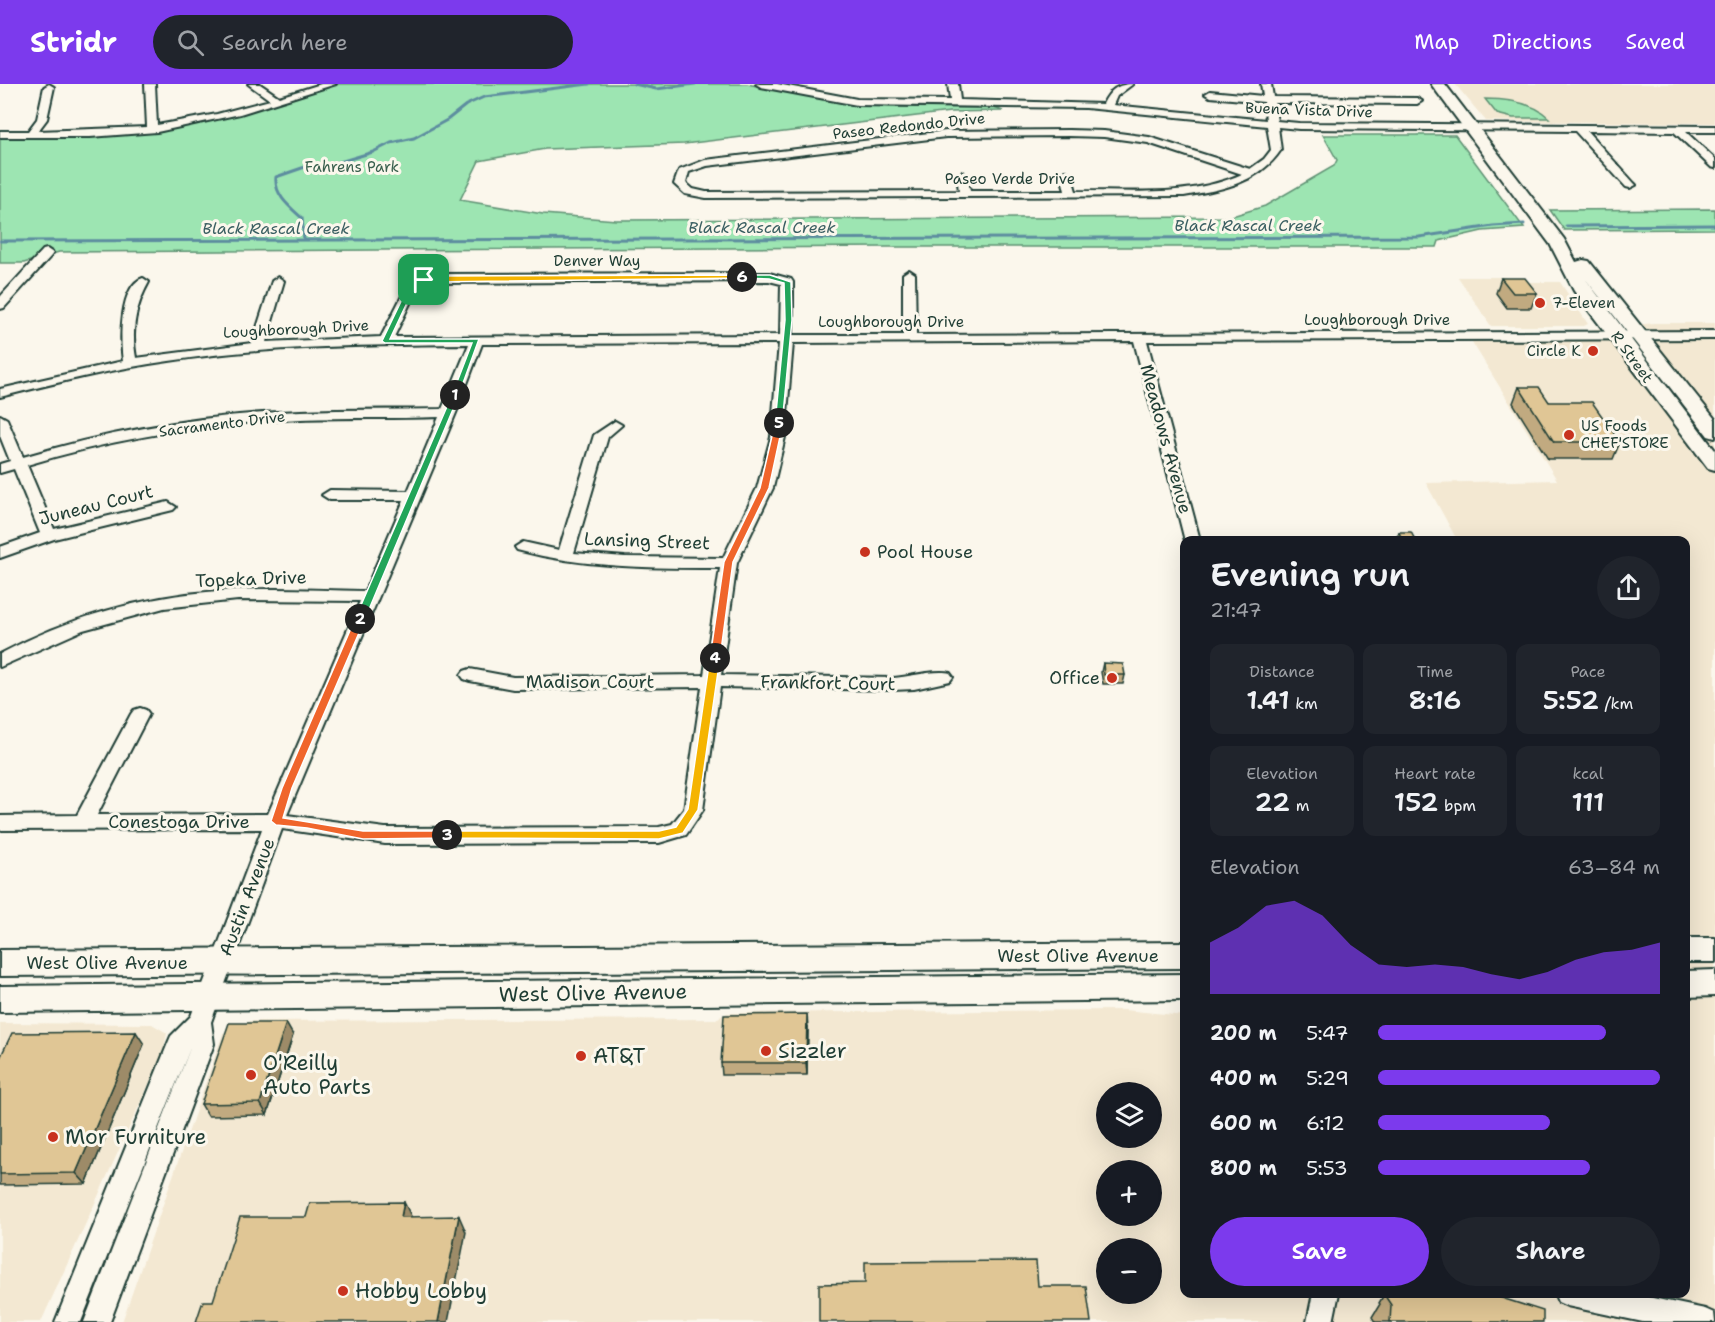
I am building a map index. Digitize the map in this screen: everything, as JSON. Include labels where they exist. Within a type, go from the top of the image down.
[{"type":"main road","name":"R Street","points":[[1438,84],[1558,243],[1580,287],[1715,464]]},
{"type":"main road","name":"R Street","points":[[1558,243],[1582,264],[1715,432]]},
{"type":"main road","points":[[1693,437],[1715,451]]},
{"type":"main road","points":[[1690,950],[1715,950]]},
{"type":"main road","name":"West Olive Avenue","points":[[0,963],[1180,955]]},
{"type":"main road","points":[[1690,984],[1715,984]]},
{"type":"main road","name":"West Olive Avenue","points":[[0,999],[205,1010],[1180,987]]},
{"type":"street","points":[[150,84],[152,129]]},
{"type":"street","points":[[253,84],[277,100]]},
{"type":"street","points":[[0,134],[100,134],[152,129],[212,118],[331,84]]},
{"type":"street","name":"Buena Vista Drive","points":[[761,84],[840,100],[956,105],[1015,119],[1107,106],[1273,125],[1715,129]]},
{"type":"street","points":[[953,84],[956,105]]},
{"type":"street","points":[[1109,84],[1125,86]]},
{"type":"street","points":[[1266,84],[1273,125]]},
{"type":"street","points":[[1107,106],[1113,94],[1125,86]]},
{"type":"street","points":[[31,134],[42,119],[49,87]]},
{"type":"street","points":[[840,100],[848,91]]},
{"type":"street","points":[[1210,94],[1269,100],[1417,101]]},
{"type":"street","name":"Paseo Redondo Drive","points":[[706,195],[692,193],[680,186],[684,170],[705,163],[961,133],[1015,119],[1090,133],[1137,138],[1197,154],[1250,173]]},
{"type":"street","name":"Paseo Verde Drive","points":[[706,195],[1171,194],[1205,191],[1226,185],[1271,160],[1276,150],[1273,125]]},
{"type":"street","points":[[1578,128],[1630,185]]},
{"type":"street","points":[[1677,129],[1715,165]]},
{"type":"street","points":[[1066,174],[1071,194]]},
{"type":"street","points":[[962,175],[965,194]]},
{"type":"street","points":[[0,305],[5,292],[47,254]]},
{"type":"street","points":[[909,274],[910,339]]},
{"type":"street","name":"Denver Way","points":[[385,341],[411,289],[416,284],[424,280],[451,278],[738,277],[780,279],[788,282],[789,291],[786,339]]},
{"type":"street","points":[[258,346],[278,281]]},
{"type":"street","points":[[130,363],[127,325],[129,310],[143,282]]},
{"type":"street","name":"Loughborough Drive","points":[[0,393],[130,363],[258,346],[385,341],[1715,335]]},
{"type":"street","name":"Meadows Avenue","points":[[1140,338],[1191,536]]},
{"type":"street","points":[[712,681],[729,562],[765,488],[773,457],[780,413],[786,339]]},
{"type":"street","name":"Austin Avenue","points":[[97,1322],[202,1044],[205,1010],[287,788],[414,496],[477,340]]},
{"type":"street","name":"Sacramento Drive","points":[[0,469],[126,436],[229,421],[288,416],[448,413]]},
{"type":"street","points":[[0,418],[49,535]]},
{"type":"street","points":[[565,557],[601,435],[615,424]]},
{"type":"street","points":[[330,495],[414,496]]},
{"type":"street","name":"Juneau Court","points":[[0,553],[49,535],[168,507]]},
{"type":"street","name":"Lansing Street","points":[[523,547],[565,557],[607,563],[729,562]]},
{"type":"street","name":"Topeka Drive","points":[[0,661],[38,642],[96,620],[156,604],[218,596],[370,596]]},
{"type":"street","name":"Madison Court","points":[[470,675],[513,683],[712,681]]},
{"type":"street","name":"Frankfort Court","points":[[712,681],[893,684],[914,683],[944,677]]},
{"type":"street","name":"Conestoga Drive","points":[[0,823],[276,821],[385,836],[659,835],[679,830],[693,810],[712,681]]},
{"type":"street","points":[[83,823],[140,714]]},
{"type":"street","name":"Austin Avenue","points":[[68,1322],[179,1043],[205,1010]]},
{"type":"street","points":[[124,1247],[123,1220],[148,1154],[143,1133]]},
{"type":"street","points":[[84,1322],[102,1272],[101,1259],[96,1253]]},
{"type":"street","points":[[1320,1322],[1325,1298]]},
{"type":"street","points":[[1591,1298],[1705,1322]]},
{"type":"shaded area","points":[[1455,84],[1715,84],[1715,123],[1486,121]]},
{"type":"shaded area","points":[[1458,277],[1505,277],[1508,282],[1560,282],[1588,324],[1584,326],[1491,326]]},
{"type":"shaded area","points":[[1654,323],[1715,323],[1715,1322],[122,1322],[223,1033],[250,1021],[716,1019],[727,1013],[1124,1010],[1180,1016],[1180,1298],[1690,1298],[1690,536],[1455,536],[1426,483],[1557,480],[1472,342]]},
{"type":"shaded area","points":[[0,1023],[152,1024],[167,1033],[163,1053],[41,1322],[0,1322]]},
{"type":"green space","name":"Fahrens Park","points":[[338,84],[747,84],[849,104],[892,107],[994,108],[1003,111],[950,112],[684,144],[545,149],[479,161],[460,200],[543,214],[616,220],[1229,217],[1265,206],[1334,166],[1337,160],[1323,135],[1455,135],[1524,228],[1482,231],[1439,241],[1437,247],[889,247],[59,252],[24,263],[0,263],[0,137],[64,138],[170,129],[234,115]]},
{"type":"green space","points":[[1485,99],[1527,105],[1549,118],[1513,118],[1497,114]]},
{"type":"green space","points":[[1715,209],[1715,229],[1564,230],[1550,210]]},
{"type":"building","points":[[1501,278],[1525,278],[1537,293],[1513,293]]},
{"type":"building","points":[[1519,387],[1539,387],[1549,402],[1592,402],[1620,442],[1554,442]]},
{"type":"building","points":[[1399,532],[1411,532],[1413,536],[1400,536]]},
{"type":"building","points":[[1103,663],[1123,664],[1125,675],[1104,675]]},
{"type":"building","name":"Sizzler","points":[[807,1014],[806,1063],[721,1063],[724,1015]]},
{"type":"building","name":"O'Reilly Auto Parts","points":[[229,1023],[286,1023],[260,1103],[201,1104]]},
{"type":"building","name":"Mor Furniture","points":[[136,1032],[76,1173],[0,1174],[0,1058],[12,1033]]},
{"type":"building","name":"Hobby Lobby","points":[[404,1202],[401,1217],[459,1216],[438,1322],[196,1322],[203,1301],[213,1301],[240,1217],[306,1217],[310,1203]]},
{"type":"building","points":[[1036,1261],[1038,1286],[1086,1286],[1091,1322],[819,1322],[819,1284],[865,1283],[865,1262]]},
{"type":"building","points":[[1386,1298],[1502,1298],[1543,1311],[1543,1322],[1390,1322],[1391,1305]]},
{"type":"waterway","points":[[304,240],[302,218],[280,195],[276,177],[305,167],[323,167],[373,152],[391,143],[414,138],[447,120],[466,105],[484,97],[589,84]]},
{"type":"waterway","points":[[634,84],[656,89],[695,84]]},
{"type":"waterway","name":"Black Rascal Creek","points":[[0,241],[1419,237],[1493,226],[1524,224]]},
{"type":"waterway","name":"Black Rascal Creek","points":[[1566,226],[1715,225]]},
{"type":"place","name":"7-Eleven","points":[[1540,303]]},
{"type":"place","name":"Circle K","points":[[1593,351]]},
{"type":"place","name":"US Foods CHEF'STORE","points":[[1569,435]]},
{"type":"place","name":"Pool House","points":[[865,552]]},
{"type":"place","name":"Office","points":[[1112,678]]},
{"type":"place","name":"Sizzler","points":[[766,1051]]},
{"type":"place","name":"AT&T","points":[[581,1056]]},
{"type":"place","name":"O'Reilly Auto Parts","points":[[251,1075]]},
{"type":"place","name":"Mor Furniture","points":[[53,1137]]},
{"type":"place","name":"Hobby Lobby","points":[[343,1291]]},
{"type":"route","points":[[770,277],[788,282],[788,320],[775,448],[765,488],[729,562],[693,810],[679,830],[659,835],[385,836],[363,835],[307,824],[276,821],[287,788],[414,496],[477,340],[385,341],[411,289],[424,280],[440,278],[770,277]]}]
